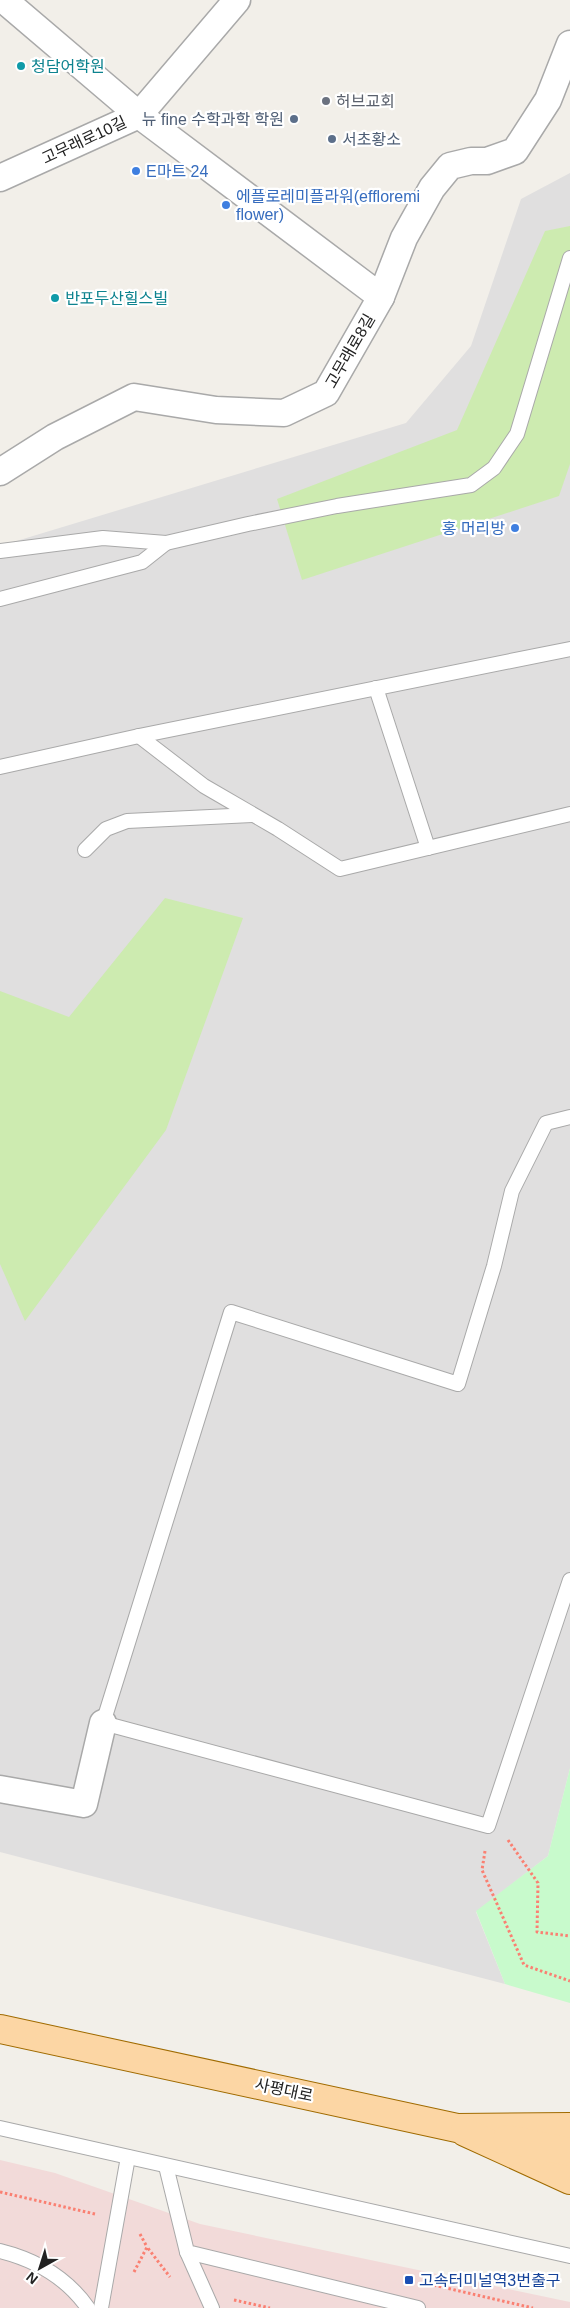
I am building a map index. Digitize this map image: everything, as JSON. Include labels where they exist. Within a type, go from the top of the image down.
[{"type":"main road","name":"사평대로","points":[[0,2029],[457,2128],[570,2127]]},
{"type":"main road","points":[[457,2128],[570,2152]]},
{"type":"main road","points":[[457,2128],[570,2180]]},
{"type":"street","points":[[4,0],[139,115],[381,297]]},
{"type":"street","name":"고무래로10길","points":[[0,178],[139,115],[237,0]]},
{"type":"street","name":"고무래로8길","points":[[0,472],[55,437],[134,397],[216,410],[284,413],[326,393],[381,297],[404,238],[432,188],[450,166],[471,161],[488,162],[515,151],[548,100],[570,44]]},
{"type":"street","points":[[0,1788],[84,1804],[103,1723]]},
{"type":"lane","points":[[0,551],[103,538],[166,544],[248,524],[336,506],[471,485],[494,468],[517,434],[570,258]]},
{"type":"lane","points":[[0,599],[142,562],[166,544]]},
{"type":"lane","points":[[0,767],[139,736],[570,649]]},
{"type":"lane","points":[[376,688],[428,848]]},
{"type":"lane","points":[[139,736],[204,786],[278,828],[340,869],[570,814]]},
{"type":"lane","points":[[86,850],[106,829],[128,821],[253,815]]},
{"type":"lane","points":[[570,1117],[546,1123],[512,1191],[494,1266],[458,1384],[231,1312],[103,1723],[488,1826],[570,1580]]},
{"type":"lane","points":[[0,2128],[570,2256]]},
{"type":"lane","points":[[100,2308],[128,2157]]},
{"type":"lane","points":[[166,2166],[186,2252],[212,2308]]},
{"type":"lane","points":[[0,2251],[33,2260],[47,2269],[73,2290],[88,2308]]},
{"type":"lane","points":[[186,2252],[418,2308]]},
{"type":"path","points":[[492,1818],[538,1883],[537,1932],[570,1936]]},
{"type":"path","points":[[482,1870],[524,1965],[570,1981]]},
{"type":"path","points":[[0,2192],[134,2222],[146,2247],[174,2283]]},
{"type":"path","points":[[133,2273],[146,2247]]},
{"type":"path","points":[[228,2298],[270,2308]]},
{"type":"shaded area","points":[[570,173],[570,1768],[548,1856],[476,1912],[505,1984],[0,1852],[0,546],[406,423],[471,346],[521,199]]},
{"type":"shaded area","points":[[0,2160],[55,2173],[200,2224],[570,2302],[570,2308],[0,2308]]},
{"type":"green space","points":[[570,226],[570,464],[559,496],[302,580],[277,499],[457,430],[545,231]]},
{"type":"green space","points":[[165,898],[243,918],[166,1130],[25,1321],[0,1264],[0,991],[69,1017]]},
{"type":"green space","points":[[570,1768],[570,2003],[505,1984],[476,1911],[548,1856]]},
{"type":"place","name":"청담어학원","points":[[21,66]]},
{"type":"place","name":"허브교회","points":[[326,101]]},
{"type":"place","name":"뉴 fine 수학과학 학원","points":[[294,119]]},
{"type":"place","name":"서초황소","points":[[332,139]]},
{"type":"place","name":"E마트 24","points":[[136,171]]},
{"type":"place","name":"에플로레미플라워(effloremi flower)","points":[[226,205]]},
{"type":"place","name":"반포두산힐스빌","points":[[55,298]]},
{"type":"place","name":"홍 머리방","points":[[515,528]]},
{"type":"place","name":"고속터미널역3번출구","points":[[409,2280]]}]
